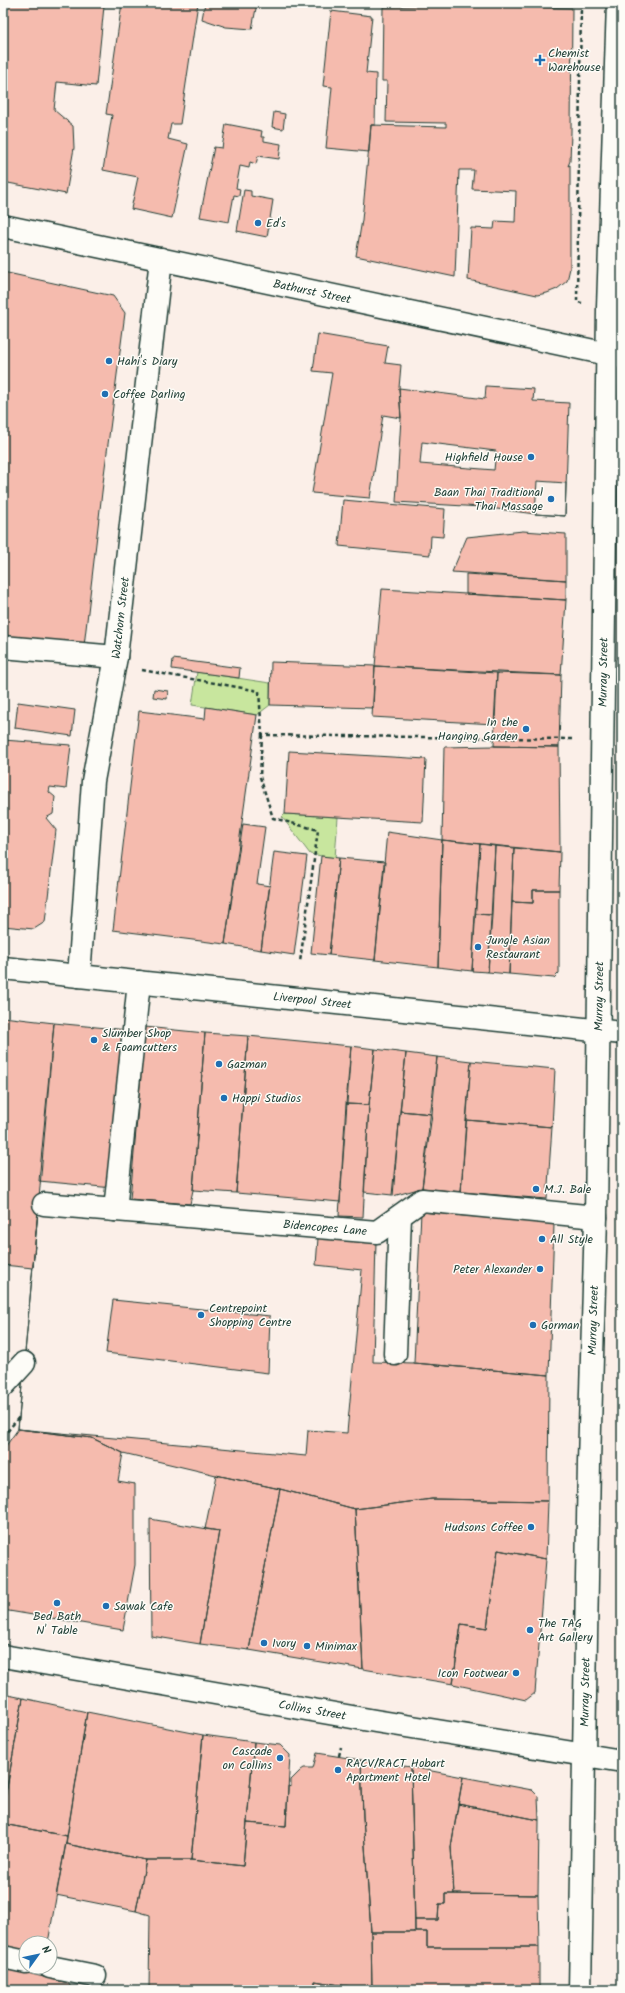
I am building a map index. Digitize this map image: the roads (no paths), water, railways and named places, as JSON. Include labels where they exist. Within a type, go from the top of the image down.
[{"type":"main road","name":"Murray Street","points":[[580,1990],[589,1462],[596,1217],[602,740],[615,356],[608,308],[618,3]]},
{"type":"main road","name":"Bathurst Street","points":[[3,226],[615,356]]},
{"type":"main road","name":"Watchorn Street","points":[[79,976],[93,781],[116,657],[161,259]]},
{"type":"main road","points":[[3,647],[116,657]]},
{"type":"main road","name":"Liverpool Street","points":[[3,968],[622,1033]]},
{"type":"main road","points":[[115,1210],[139,982]]},
{"type":"main road","name":"Bidencopes Lane","points":[[44,1204],[377,1232],[422,1200],[596,1217]]},
{"type":"main road","points":[[395,1354],[400,1216]]},
{"type":"main road","points":[[3,1386],[24,1363]]},
{"type":"main road","name":"Collins Street","points":[[3,1656],[375,1721],[622,1761]]},
{"type":"main road","points":[[3,1957],[18,1960]]},
{"type":"main road","points":[[58,1969],[95,1976]]},
{"type":"place","name":"Chemist Warehouse","points":[[540,60]]},
{"type":"place","name":"Ed's","points":[[258,223]]},
{"type":"place","name":"Hahi's Diary","points":[[109,361]]},
{"type":"place","name":"Coffee Darling","points":[[105,394]]},
{"type":"place","name":"Highfield House","points":[[531,457]]},
{"type":"place","name":"Baan Thai Traditional Thai Massage","points":[[551,499]]},
{"type":"place","name":"In the Hanging Garden","points":[[526,729]]},
{"type":"place","name":"Jungle Asian Restaurant","points":[[478,947]]},
{"type":"place","name":"Slumber Shop & Foamcutters","points":[[94,1040]]},
{"type":"place","name":"Gazman","points":[[219,1064]]},
{"type":"place","name":"Happi Studios","points":[[224,1098]]},
{"type":"place","name":"M.J. Bale","points":[[536,1189]]},
{"type":"place","name":"All Style","points":[[542,1239]]},
{"type":"place","name":"Peter Alexander","points":[[540,1269]]},
{"type":"place","name":"Centrepoint Shopping Centre","points":[[201,1315]]},
{"type":"place","name":"Gorman","points":[[533,1325]]},
{"type":"place","name":"Hudsons Coffee","points":[[531,1527]]},
{"type":"place","name":"Bed Bath N' Table","points":[[57,1603]]},
{"type":"place","name":"Sawak Cafe","points":[[106,1606]]},
{"type":"place","name":"The TAG Art Gallery","points":[[530,1630]]},
{"type":"place","name":"Ivory","points":[[264,1643]]},
{"type":"place","name":"Minimax","points":[[307,1646]]},
{"type":"place","name":"Icon Footwear","points":[[516,1673]]},
{"type":"place","name":"Cascade on Collins","points":[[280,1758]]},
{"type":"place","name":"RACV/RACT Hobart Apartment Hotel","points":[[338,1770]]}]
